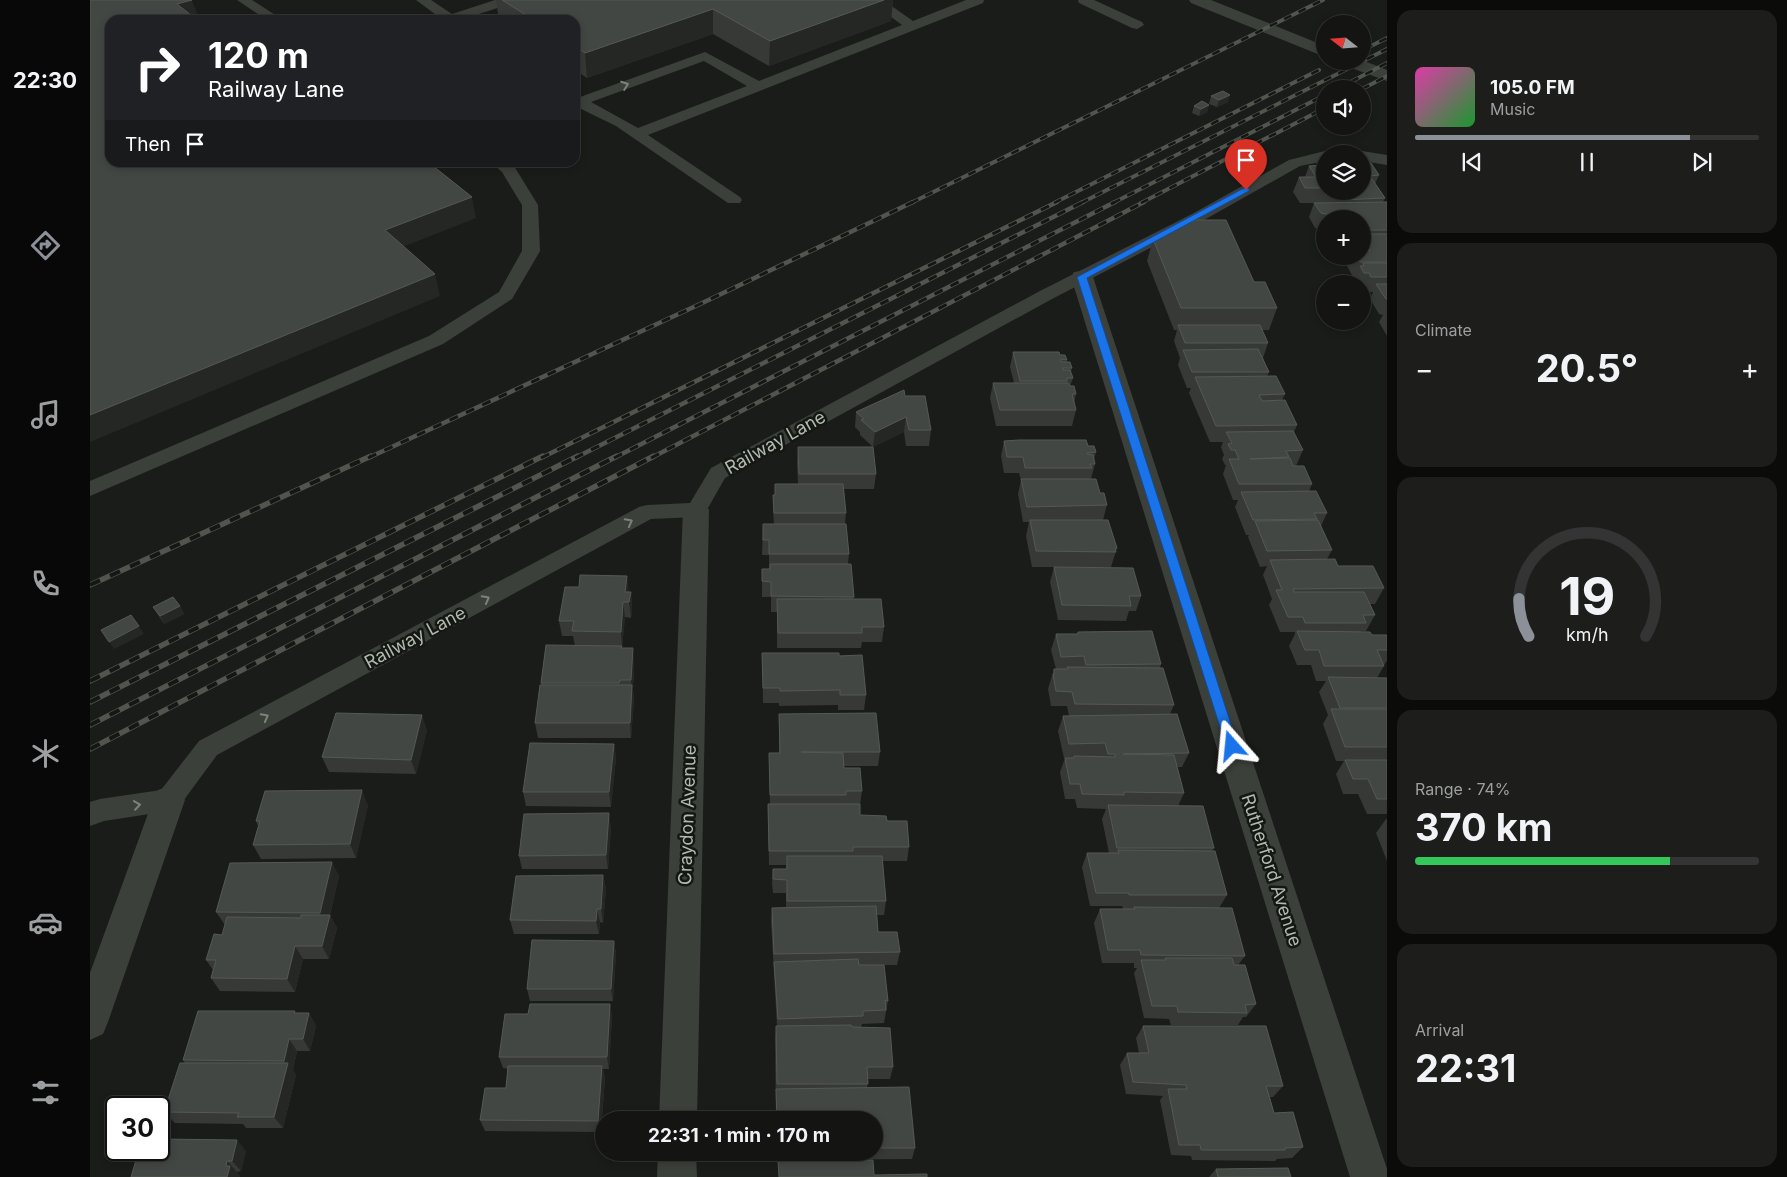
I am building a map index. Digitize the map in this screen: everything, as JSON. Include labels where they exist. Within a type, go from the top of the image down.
[{"type":"street","points":[[1197,0],[1316,48]]},
{"type":"street","points":[[1371,70],[1387,76]]},
{"type":"street","name":"Rutherford Avenue","points":[[1082,277],[1370,1177]]},
{"type":"street","name":"Craydon Avenue","points":[[678,1111],[696,510]]},
{"type":"street","points":[[90,1022],[169,800]]},
{"type":"street","points":[[676,1177],[677,1161]]},
{"type":"lane","points":[[243,0],[268,15]]},
{"type":"lane","points":[[422,0],[445,15]]},
{"type":"lane","points":[[463,15],[508,0]]},
{"type":"lane","points":[[874,0],[912,26]]},
{"type":"lane","points":[[636,134],[978,0]]},
{"type":"lane","points":[[1084,0],[1137,24]]},
{"type":"lane","points":[[580,100],[705,56],[758,86]]},
{"type":"lane","points":[[580,103],[636,134],[734,200]]},
{"type":"lane","points":[[1371,157],[1387,160]]},
{"type":"lane","name":"Railway Lane","points":[[169,800],[208,748],[647,512],[696,510],[718,473],[1295,163],[1316,158]]},
{"type":"lane","points":[[90,489],[436,340],[506,295],[532,252],[530,205],[505,167]]},
{"type":"lane","points":[[90,816],[100,810],[169,800]]},
{"type":"building","points":[[90,0],[192,0],[177,4],[191,15],[105,15],[105,167],[434,167],[472,197],[385,230],[435,274],[90,415]]},
{"type":"building","points":[[502,0],[884,0],[770,41],[713,9],[585,53],[580,50],[580,15],[526,15]]},
{"type":"building","points":[[1223,91],[1230,95],[1219,100],[1211,96]]},
{"type":"building","points":[[1202,101],[1209,105],[1201,109],[1194,106]]},
{"type":"building","points":[[1371,163],[1379,175],[1371,176]]},
{"type":"building","points":[[1309,166],[1316,166],[1316,177]]},
{"type":"building","points":[[1299,177],[1316,177],[1316,188],[1305,188]]},
{"type":"building","points":[[1371,177],[1385,198],[1371,199]]},
{"type":"building","points":[[1387,202],[1387,230],[1371,230],[1371,210],[1319,210],[1314,203]]},
{"type":"building","points":[[1195,220],[1226,220],[1254,282],[1265,282],[1277,308],[1181,308],[1153,239]]},
{"type":"building","points":[[1371,234],[1387,234],[1387,262],[1371,262]]},
{"type":"building","points":[[1371,263],[1387,263],[1387,277],[1371,277],[1369,273],[1364,273],[1360,266],[1371,265]]},
{"type":"building","points":[[1376,284],[1387,284],[1387,299],[1386,299]]},
{"type":"building","points":[[1178,325],[1260,325],[1268,343],[1185,343]]},
{"type":"building","points":[[1258,349],[1269,372],[1192,372],[1183,350]]},
{"type":"building","points":[[1013,352],[1059,352],[1060,355],[1065,355],[1067,360],[1061,359],[1061,362],[1070,362],[1072,368],[1063,368],[1063,370],[1070,370],[1073,378],[1067,378],[1067,381],[1020,381]]},
{"type":"building","points":[[1276,376],[1285,394],[1259,395],[1262,401],[1285,400],[1297,425],[1216,426],[1195,377]]},
{"type":"building","points":[[993,383],[1068,383],[1070,386],[1074,386],[1076,394],[1072,394],[1076,410],[1000,410]]},
{"type":"building","points":[[904,390],[905,396],[925,396],[931,430],[909,430],[906,417],[875,432],[861,420],[864,419],[856,412]]},
{"type":"building","points":[[1293,431],[1303,450],[1286,451],[1289,457],[1250,459],[1290,458],[1293,466],[1304,466],[1312,484],[1239,484],[1229,459],[1239,459],[1235,450],[1231,450],[1228,444],[1232,443],[1226,432]]},
{"type":"building","points":[[1086,440],[1088,446],[1094,446],[1096,452],[1087,454],[1093,455],[1095,464],[1090,464],[1092,468],[1025,468],[1023,457],[1007,457],[1004,441]]},
{"type":"building","points":[[798,447],[873,447],[876,474],[799,474]]},
{"type":"building","points":[[1021,479],[1096,479],[1100,493],[1104,493],[1107,505],[1027,507]]},
{"type":"building","points":[[775,484],[843,484],[846,513],[774,513],[773,495],[775,495]]},
{"type":"building","points":[[1316,491],[1327,513],[1314,513],[1317,519],[1253,520],[1241,492]]},
{"type":"building","points":[[1030,520],[1108,520],[1117,548],[1115,549],[1116,552],[1036,551]]},
{"type":"building","points":[[1318,520],[1332,550],[1267,551],[1255,521]]},
{"type":"building","points":[[763,524],[846,524],[849,554],[769,554],[769,540],[763,540]]},
{"type":"building","points":[[1335,559],[1338,566],[1373,566],[1384,588],[1293,589],[1294,592],[1364,592],[1375,615],[1363,615],[1366,623],[1305,623],[1303,617],[1288,617],[1276,590],[1282,590],[1270,560]]},
{"type":"building","points":[[770,564],[851,564],[854,597],[771,596],[771,582],[762,581],[762,569],[770,569]]},
{"type":"building","points":[[1054,567],[1133,568],[1141,596],[1129,596],[1131,606],[1062,605]]},
{"type":"building","points":[[580,575],[627,576],[625,592],[631,592],[629,602],[623,602],[621,632],[572,631],[574,621],[559,621],[565,587],[579,587]]},
{"type":"building","points":[[173,597],[180,606],[160,616],[153,607]]},
{"type":"building","points":[[777,599],[881,599],[884,627],[862,627],[862,633],[778,633]]},
{"type":"building","points":[[131,615],[139,626],[109,642],[101,630]]},
{"type":"building","points":[[1152,631],[1161,664],[1086,665],[1084,656],[1061,657],[1056,634],[1078,634],[1078,632]]},
{"type":"building","points":[[1297,631],[1370,632],[1372,635],[1387,635],[1387,650],[1377,650],[1384,666],[1324,666],[1319,650],[1305,650]]},
{"type":"building","points":[[546,645],[622,646],[621,648],[633,648],[631,680],[620,680],[619,683],[541,683]]},
{"type":"building","points":[[762,653],[839,653],[839,656],[862,655],[866,695],[840,695],[840,690],[780,691],[780,688],[763,688]]},
{"type":"building","points":[[1067,667],[1163,668],[1174,705],[1075,704],[1072,692],[1056,691],[1054,669],[1068,669]]},
{"type":"building","points":[[1328,677],[1387,678],[1387,708],[1340,708]]},
{"type":"building","points":[[540,685],[632,685],[630,723],[535,723]]},
{"type":"building","points":[[1331,709],[1387,709],[1387,747],[1345,747]]},
{"type":"building","points":[[336,713],[422,715],[411,760],[322,757]]},
{"type":"building","points":[[876,713],[880,752],[801,752],[843,753],[844,768],[860,768],[862,791],[846,791],[846,795],[770,795],[769,753],[780,753],[779,714]]},
{"type":"building","points":[[1177,714],[1189,753],[1123,754],[1174,755],[1184,793],[1124,792],[1124,795],[1082,794],[1080,784],[1070,784],[1065,758],[1074,758],[1074,756],[1115,757],[1115,754],[1108,754],[1105,743],[1069,744],[1063,716]]},
{"type":"building","points":[[530,743],[614,744],[609,792],[523,792]]},
{"type":"building","points":[[1345,760],[1387,760],[1387,799],[1377,799],[1368,779],[1353,779]]},
{"type":"building","points":[[362,790],[350,844],[253,845],[260,821],[256,821],[265,791]]},
{"type":"building","points":[[768,804],[860,804],[860,815],[886,816],[887,821],[907,821],[909,847],[853,847],[853,851],[769,851]]},
{"type":"building","points":[[1108,805],[1203,806],[1214,848],[1117,848]]},
{"type":"building","points":[[609,813],[606,855],[519,856],[524,814]]},
{"type":"building","points":[[1118,850],[1215,851],[1227,895],[1096,893],[1087,853],[1119,853]]},
{"type":"building","points":[[787,856],[882,856],[886,901],[787,901],[787,880],[773,879],[773,869],[787,869]]},
{"type":"building","points":[[332,862],[320,913],[216,912],[230,863]]},
{"type":"building","points":[[603,875],[601,909],[597,909],[596,921],[510,920],[516,876]]},
{"type":"building","points":[[876,906],[878,932],[897,932],[900,952],[774,954],[772,908]]},
{"type":"building","points":[[1134,907],[1232,908],[1245,956],[1141,955],[1140,950],[1108,950],[1100,909],[1135,909]]},
{"type":"building","points":[[301,915],[330,915],[322,946],[295,946],[287,979],[211,978],[216,960],[206,960],[214,934],[222,935],[227,917],[301,918]]},
{"type":"building","points":[[532,940],[614,941],[611,989],[527,989]]},
{"type":"building","points":[[1165,958],[1232,958],[1234,965],[1245,965],[1256,1004],[1245,1005],[1247,1013],[1178,1012],[1177,1006],[1152,1006],[1141,960],[1166,960]]},
{"type":"building","points":[[858,959],[859,965],[884,965],[888,1001],[885,1000],[886,1010],[863,1011],[863,1016],[778,1019],[774,962]]},
{"type":"building","points":[[530,1004],[610,1004],[607,1057],[499,1057],[505,1014],[528,1014]]},
{"type":"building","points":[[198,1011],[295,1011],[294,1013],[309,1013],[303,1039],[289,1039],[284,1061],[183,1060]]},
{"type":"building","points":[[851,1025],[852,1027],[890,1028],[893,1067],[867,1067],[868,1084],[777,1084],[776,1026]]},
{"type":"building","points":[[1143,1026],[1266,1026],[1283,1086],[1266,1086],[1274,1113],[1293,1112],[1303,1147],[1285,1148],[1285,1150],[1201,1150],[1200,1145],[1179,1145],[1168,1089],[1187,1089],[1186,1085],[1133,1082],[1127,1053],[1149,1053]]},
{"type":"building","points":[[180,1063],[288,1063],[274,1117],[237,1117],[239,1113],[170,1112],[169,1096]]},
{"type":"building","points":[[508,1066],[602,1066],[599,1111],[595,1111],[595,1121],[480,1120],[485,1088],[506,1088]]},
{"type":"building","points":[[909,1087],[915,1148],[883,1148],[883,1111],[777,1111],[776,1089]]},
{"type":"building","points":[[170,1139],[237,1140],[232,1161],[227,1161],[226,1166],[230,1166],[227,1177],[131,1177],[136,1161],[170,1161]]},
{"type":"building","points":[[778,1161],[873,1161],[874,1175],[927,1174],[927,1177],[779,1177]]},
{"type":"building","points":[[1288,1168],[1291,1177],[1218,1177],[1216,1169]]},
{"type":"railway","points":[[911,203],[1323,0]]},
{"type":"railway","points":[[1371,46],[1387,38]]},
{"type":"railway","points":[[1081,203],[1387,49]]},
{"type":"railway","points":[[1354,80],[1387,63]]},
{"type":"railway","points":[[1054,203],[1319,70]]},
{"type":"railway","points":[[1371,84],[1387,76]]},
{"type":"railway","points":[[1113,203],[1316,100]]},
{"type":"railway","points":[[1141,203],[1316,113]]},
{"type":"railway","points":[[368,458],[698,305],[913,202]]},
{"type":"railway","points":[[541,458],[1057,202]]},
{"type":"railway","points":[[575,458],[1083,202]]},
{"type":"railway","points":[[614,458],[1115,202]]},
{"type":"railway","points":[[651,458],[1144,202]]},
{"type":"railway","points":[[90,585],[371,456]]},
{"type":"railway","points":[[90,681],[543,456]]},
{"type":"railway","points":[[90,702],[578,456]]},
{"type":"railway","points":[[90,725],[617,456]]},
{"type":"railway","points":[[90,749],[654,456]]},
{"type":"route","points":[[1232,746],[1082,277],[1246,190]]}]
